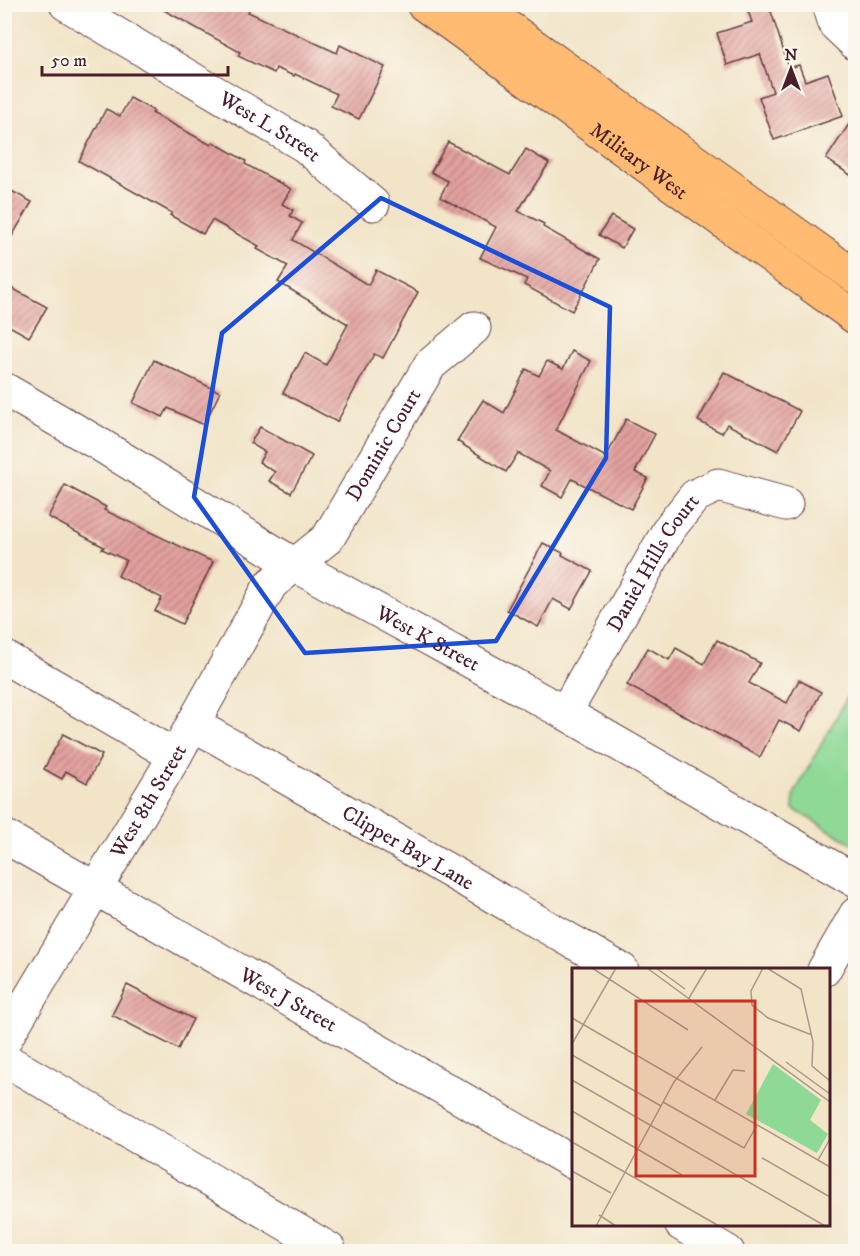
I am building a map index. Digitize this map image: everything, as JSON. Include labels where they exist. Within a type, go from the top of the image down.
[{"type":"main road","name":"Military West","points":[[423,4],[855,318]]},
{"type":"main road","name":"Military West","points":[[476,4],[855,277]]},
{"type":"street","name":"West L Street","points":[[66,4],[305,146],[374,204]]},
{"type":"street","points":[[829,4],[835,24],[855,44]]},
{"type":"street","name":"Dominic Court","points":[[293,564],[328,538],[430,364],[474,328]]},
{"type":"street","name":"West K Street","points":[[4,389],[99,444],[293,564],[565,713],[855,881]]},
{"type":"street","name":"Daniel Hills Court","points":[[565,713],[669,529],[695,495],[718,485],[786,504]]},
{"type":"street","name":"West 8th Street","points":[[4,1041],[175,756],[271,584],[293,564]]},
{"type":"street","points":[[4,657],[175,756]]},
{"type":"street","name":"Clipper Bay Lane","points":[[193,724],[620,968]]},
{"type":"street","name":"West J Street","points":[[4,836],[572,1162]]},
{"type":"street","points":[[825,968],[855,914]]},
{"type":"street","points":[[4,1059],[329,1249]]},
{"type":"street","points":[[684,1226],[728,1251]]},
{"type":"highlighted area","points":[[381,198],[610,307],[606,458],[496,641],[305,653],[194,497],[222,333]]},
{"type":"green space","points":[[855,683],[856,845],[793,809],[794,794]]},
{"type":"building","points":[[153,4],[252,4],[248,12],[337,53],[340,45],[385,67],[359,119],[331,106],[337,94],[295,74],[294,76],[276,68],[274,73],[238,56],[240,52]]},
{"type":"building","points":[[769,5],[789,68],[799,65],[805,81],[828,73],[843,116],[774,140],[759,97],[773,92],[760,54],[727,65],[717,33],[752,22],[748,11]]},
{"type":"building","points":[[130,98],[154,111],[152,113],[211,145],[213,142],[246,161],[245,164],[291,189],[282,204],[293,210],[290,216],[302,223],[293,240],[368,285],[376,270],[418,292],[383,358],[374,354],[337,422],[283,393],[305,353],[326,365],[348,324],[278,282],[288,266],[257,249],[259,246],[212,220],[203,234],[170,215],[172,213],[79,161],[106,109],[120,116]]},
{"type":"building","points":[[855,115],[855,178],[826,159]]},
{"type":"building","points":[[448,142],[510,175],[526,149],[549,163],[518,211],[544,224],[543,227],[600,259],[572,311],[524,285],[527,279],[480,258],[496,227],[440,197],[448,181],[431,172]]},
{"type":"building","points":[[4,187],[32,202],[4,250]]},
{"type":"building","points":[[611,216],[633,229],[622,248],[599,235]]},
{"type":"building","points":[[4,284],[47,307],[29,337],[4,323]]},
{"type":"building","points":[[572,351],[591,361],[556,430],[606,457],[626,419],[655,434],[635,472],[648,478],[631,509],[572,479],[562,497],[542,486],[550,471],[518,453],[506,472],[457,441],[483,400],[504,413],[526,369],[539,376],[547,361],[563,369]]},
{"type":"building","points":[[154,360],[220,392],[204,425],[168,408],[163,417],[133,403]]},
{"type":"building","points":[[724,372],[800,411],[778,451],[727,424],[722,433],[698,421]]},
{"type":"building","points":[[260,427],[312,456],[291,493],[269,481],[275,472],[259,462],[265,452],[250,443]]},
{"type":"building","points":[[65,485],[106,507],[104,510],[213,562],[182,624],[155,611],[162,598],[118,576],[126,560],[102,549],[104,547],[48,517]]},
{"type":"building","points":[[543,543],[592,571],[571,609],[553,599],[538,627],[507,610]]},
{"type":"building","points":[[717,640],[760,663],[749,683],[787,703],[799,680],[821,692],[801,731],[779,720],[760,757],[627,685],[648,648],[669,660],[676,648],[704,664]]},
{"type":"building","points":[[63,734],[102,755],[87,783],[66,771],[62,779],[44,769]]},
{"type":"building","points":[[127,985],[193,1019],[178,1049],[112,1015]]}]
